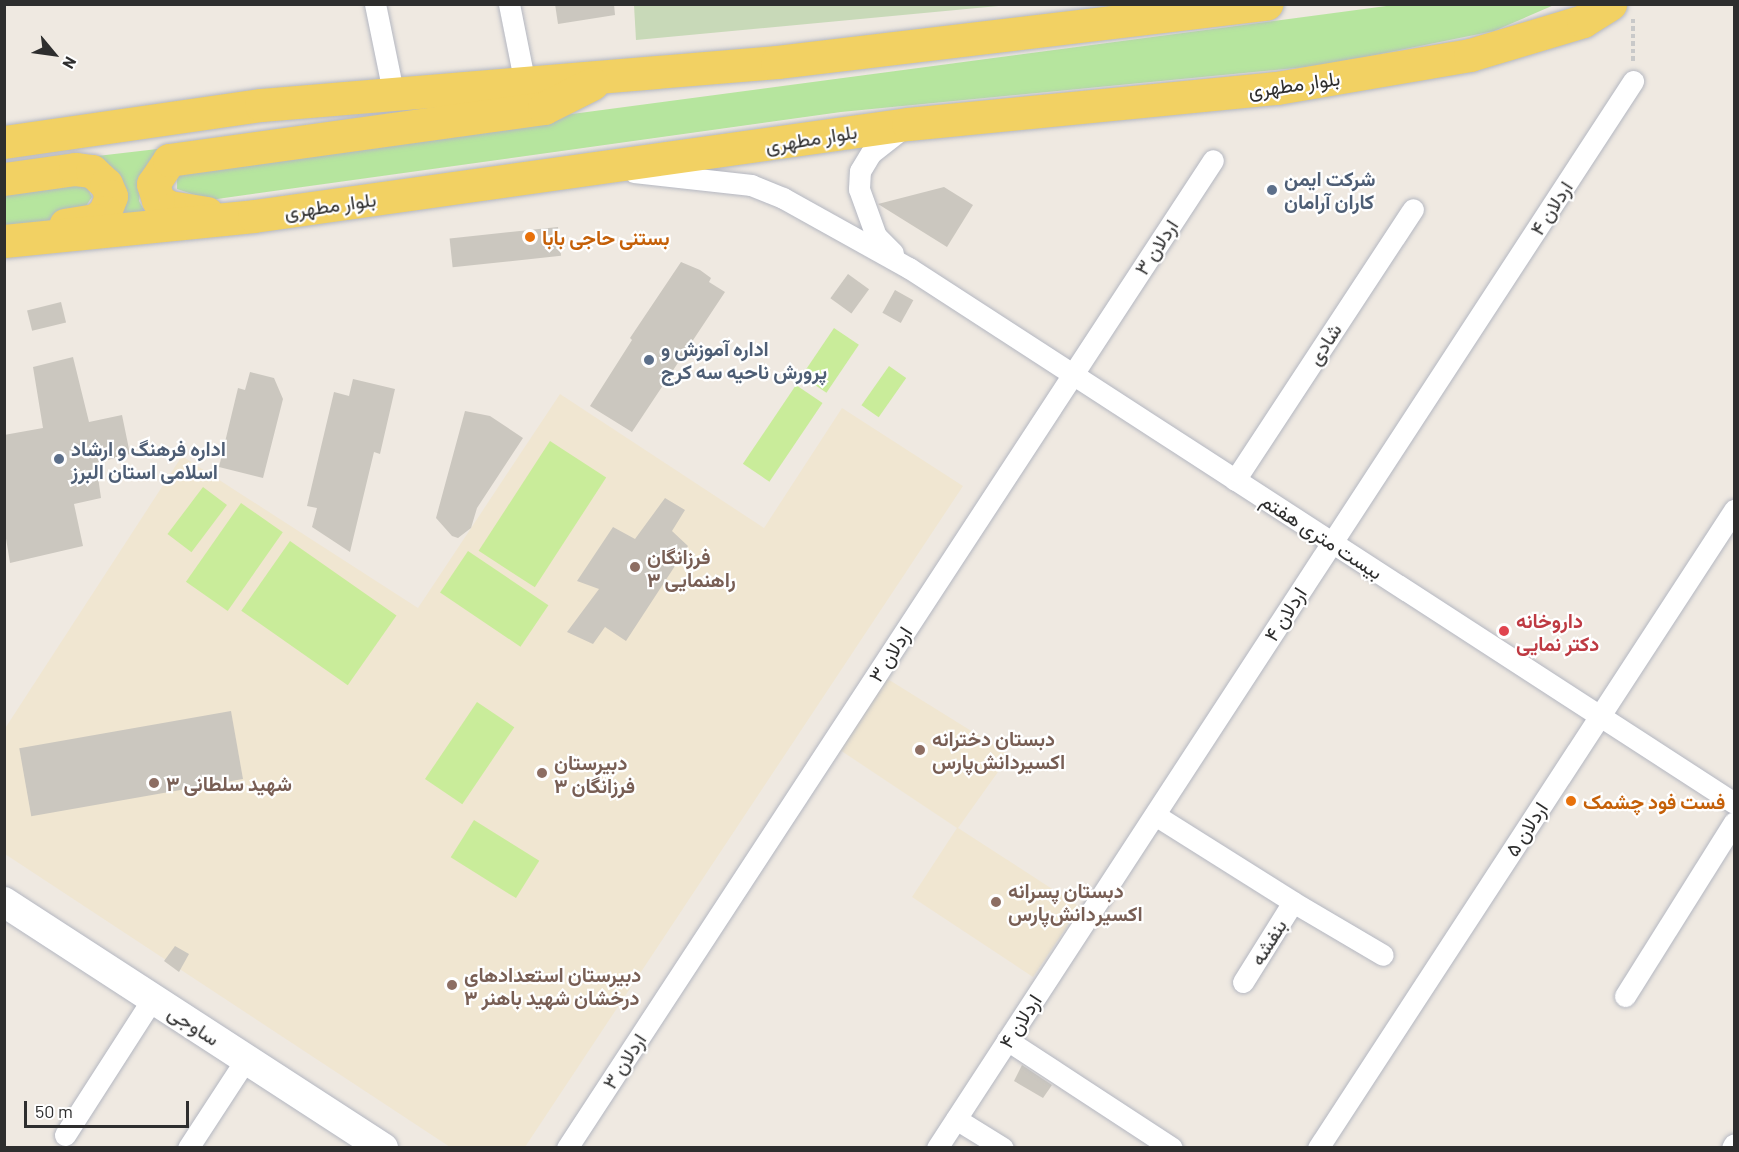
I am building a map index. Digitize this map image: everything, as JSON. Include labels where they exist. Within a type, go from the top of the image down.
[{"type":"main road","points":[[4,142],[261,105],[777,62],[1177,9],[1267,4]]},
{"type":"main road","name":"بلوار مطهری","points":[[4,241],[254,216],[908,124],[1277,88],[1470,55],[1613,11]]},
{"type":"main road","points":[[254,216],[194,212],[169,207],[158,200],[153,184],[169,160],[544,108],[607,76]]},
{"type":"main road","points":[[4,179],[75,169],[92,171],[106,184],[111,196],[105,212],[95,220],[4,236]]},
{"type":"street","points":[[375,4],[393,93]]},
{"type":"street","points":[[508,4],[525,84]]},
{"type":"street","name":"اردلان ۴","points":[[938,1148],[1633,81]]},
{"type":"street","points":[[908,124],[871,153],[860,171],[858,189],[876,236],[909,268]]},
{"type":"street","name":"اردلان ۳","points":[[567,1148],[1213,160]]},
{"type":"street","points":[[598,168],[751,185],[783,198],[909,268]]},
{"type":"street","name":"شادی","points":[[1235,480],[1413,209]]},
{"type":"street","name":"بیست متری هفتم","points":[[909,268],[1734,803]]},
{"type":"street","name":"اردلان ۵","points":[[1318,1148],[1734,510]]},
{"type":"street","points":[[1155,815],[1293,902],[1383,955]]},
{"type":"street","points":[[1625,996],[1734,822]]},
{"type":"street","name":"ساوجی","points":[[4,902],[383,1148]]},
{"type":"street","name":"بنفشه","points":[[1243,982],[1293,902]]},
{"type":"street","points":[[65,1135],[153,998]]},
{"type":"street","points":[[1007,1040],[1172,1148]]},
{"type":"street","points":[[188,1148],[246,1059]]},
{"type":"street","points":[[956,1119],[1003,1148]]},
{"type":"path","points":[[1613,11],[1633,81]]},
{"type":"shaded area","points":[[560,394],[764,528],[842,408],[963,486],[525,1147],[450,1147],[5,854],[4,730],[182,456],[418,608]]},
{"type":"shaded area","points":[[878,673],[1010,755],[958,828],[1080,907],[1033,977],[912,897],[957,828],[831,744]]},
{"type":"green space","points":[[634,4],[1009,5],[636,40]]},
{"type":"green space","points":[[1394,5],[1554,5],[1494,31],[1326,65],[841,112],[210,200],[177,189],[177,179],[187,165]]},
{"type":"green space","points":[[166,148],[141,182],[139,201],[148,217],[122,220],[80,158]]},
{"type":"green space","points":[[85,183],[92,197],[82,212],[35,224],[5,227],[4,195]]},
{"type":"green space","points":[[834,328],[859,345],[826,393],[802,376]]},
{"type":"green space","points":[[889,366],[906,378],[879,417],[861,405]]},
{"type":"green space","points":[[796,385],[823,403],[769,482],[743,464]]},
{"type":"green space","points":[[550,441],[606,477],[535,587],[479,551]]},
{"type":"green space","points":[[203,487],[227,505],[191,552],[167,534]]},
{"type":"green space","points":[[241,503],[283,532],[228,611],[186,582]]},
{"type":"green space","points":[[290,541],[396,616],[348,685],[241,611]]},
{"type":"green space","points":[[468,551],[548,605],[520,647],[440,592]]},
{"type":"green space","points":[[477,702],[514,727],[462,804],[425,779]]},
{"type":"green space","points":[[474,820],[539,861],[516,898],[451,857]]},
{"type":"building","points":[[555,4],[614,4],[615,15],[558,24]]},
{"type":"building","points":[[944,187],[973,205],[947,247],[878,204]]},
{"type":"building","points":[[558,227],[561,256],[453,267],[450,238]]},
{"type":"building","points":[[681,262],[700,270],[711,278],[709,282],[725,292],[632,432],[590,406],[632,340],[630,338]]},
{"type":"building","points":[[848,274],[869,289],[851,314],[830,298]]},
{"type":"building","points":[[895,290],[913,300],[901,323],[882,313]]},
{"type":"building","points":[[61,302],[66,322],[32,331],[27,310]]},
{"type":"building","name":"اداره فرهنگ و ارشاد اسلامی استان البرز","points":[[73,357],[89,422],[122,415],[130,454],[96,463],[101,498],[74,504],[83,546],[10,563],[4,526],[4,435],[43,428],[33,367]]},
{"type":"building","points":[[250,372],[274,378],[283,399],[263,478],[219,467],[238,388],[245,390]]},
{"type":"building","points":[[353,379],[395,389],[380,454],[374,452],[350,552],[312,527],[317,508],[307,506],[334,392],[349,396]]},
{"type":"building","points":[[465,411],[490,416],[523,438],[477,508],[471,528],[458,538],[452,536],[436,518]]},
{"type":"building","points":[[665,498],[685,510],[672,531],[688,546],[626,641],[605,627],[593,644],[567,632],[599,589],[577,581],[613,527],[635,539]]},
{"type":"building","points":[[231,711],[243,779],[31,816],[19,748]]},
{"type":"building","points":[[175,946],[189,954],[179,972],[164,961]]},
{"type":"building","points":[[1022,1065],[1052,1085],[1043,1098],[1014,1081]]},
{"type":"place","name":"شرکت ایمن کاران آرامان","points":[[1272,190]]},
{"type":"place","name":"بستنی حاجی بابا","points":[[530,237]]},
{"type":"place","name":"اداره آموزش و پرورش ناحیه سه کرج","points":[[649,360]]},
{"type":"place","name":"اداره فرهنگ و ارشاد اسلامی استان البرز","points":[[59,459]]},
{"type":"place","name":"فرزانگان ۳ راهنمایی","points":[[635,567]]},
{"type":"place","name":"داروخانه دکتر نمایی","points":[[1504,631]]},
{"type":"place","name":"دبستان دخترانه اکسیردانش‌پارس","points":[[920,750]]},
{"type":"place","name":"دبیرستان فرزانگان ۳","points":[[542,773]]},
{"type":"place","name":"شهید سلطانی ۳","points":[[154,783]]},
{"type":"place","name":"فست فود چشمک","points":[[1571,801]]},
{"type":"place","name":"دبستان پسرانه اکسیر‌دانش‌پارس","points":[[996,902]]},
{"type":"place","name":"دبیرستان استعدادهای درخشان شهید باهنر ۳","points":[[452,985]]}]
